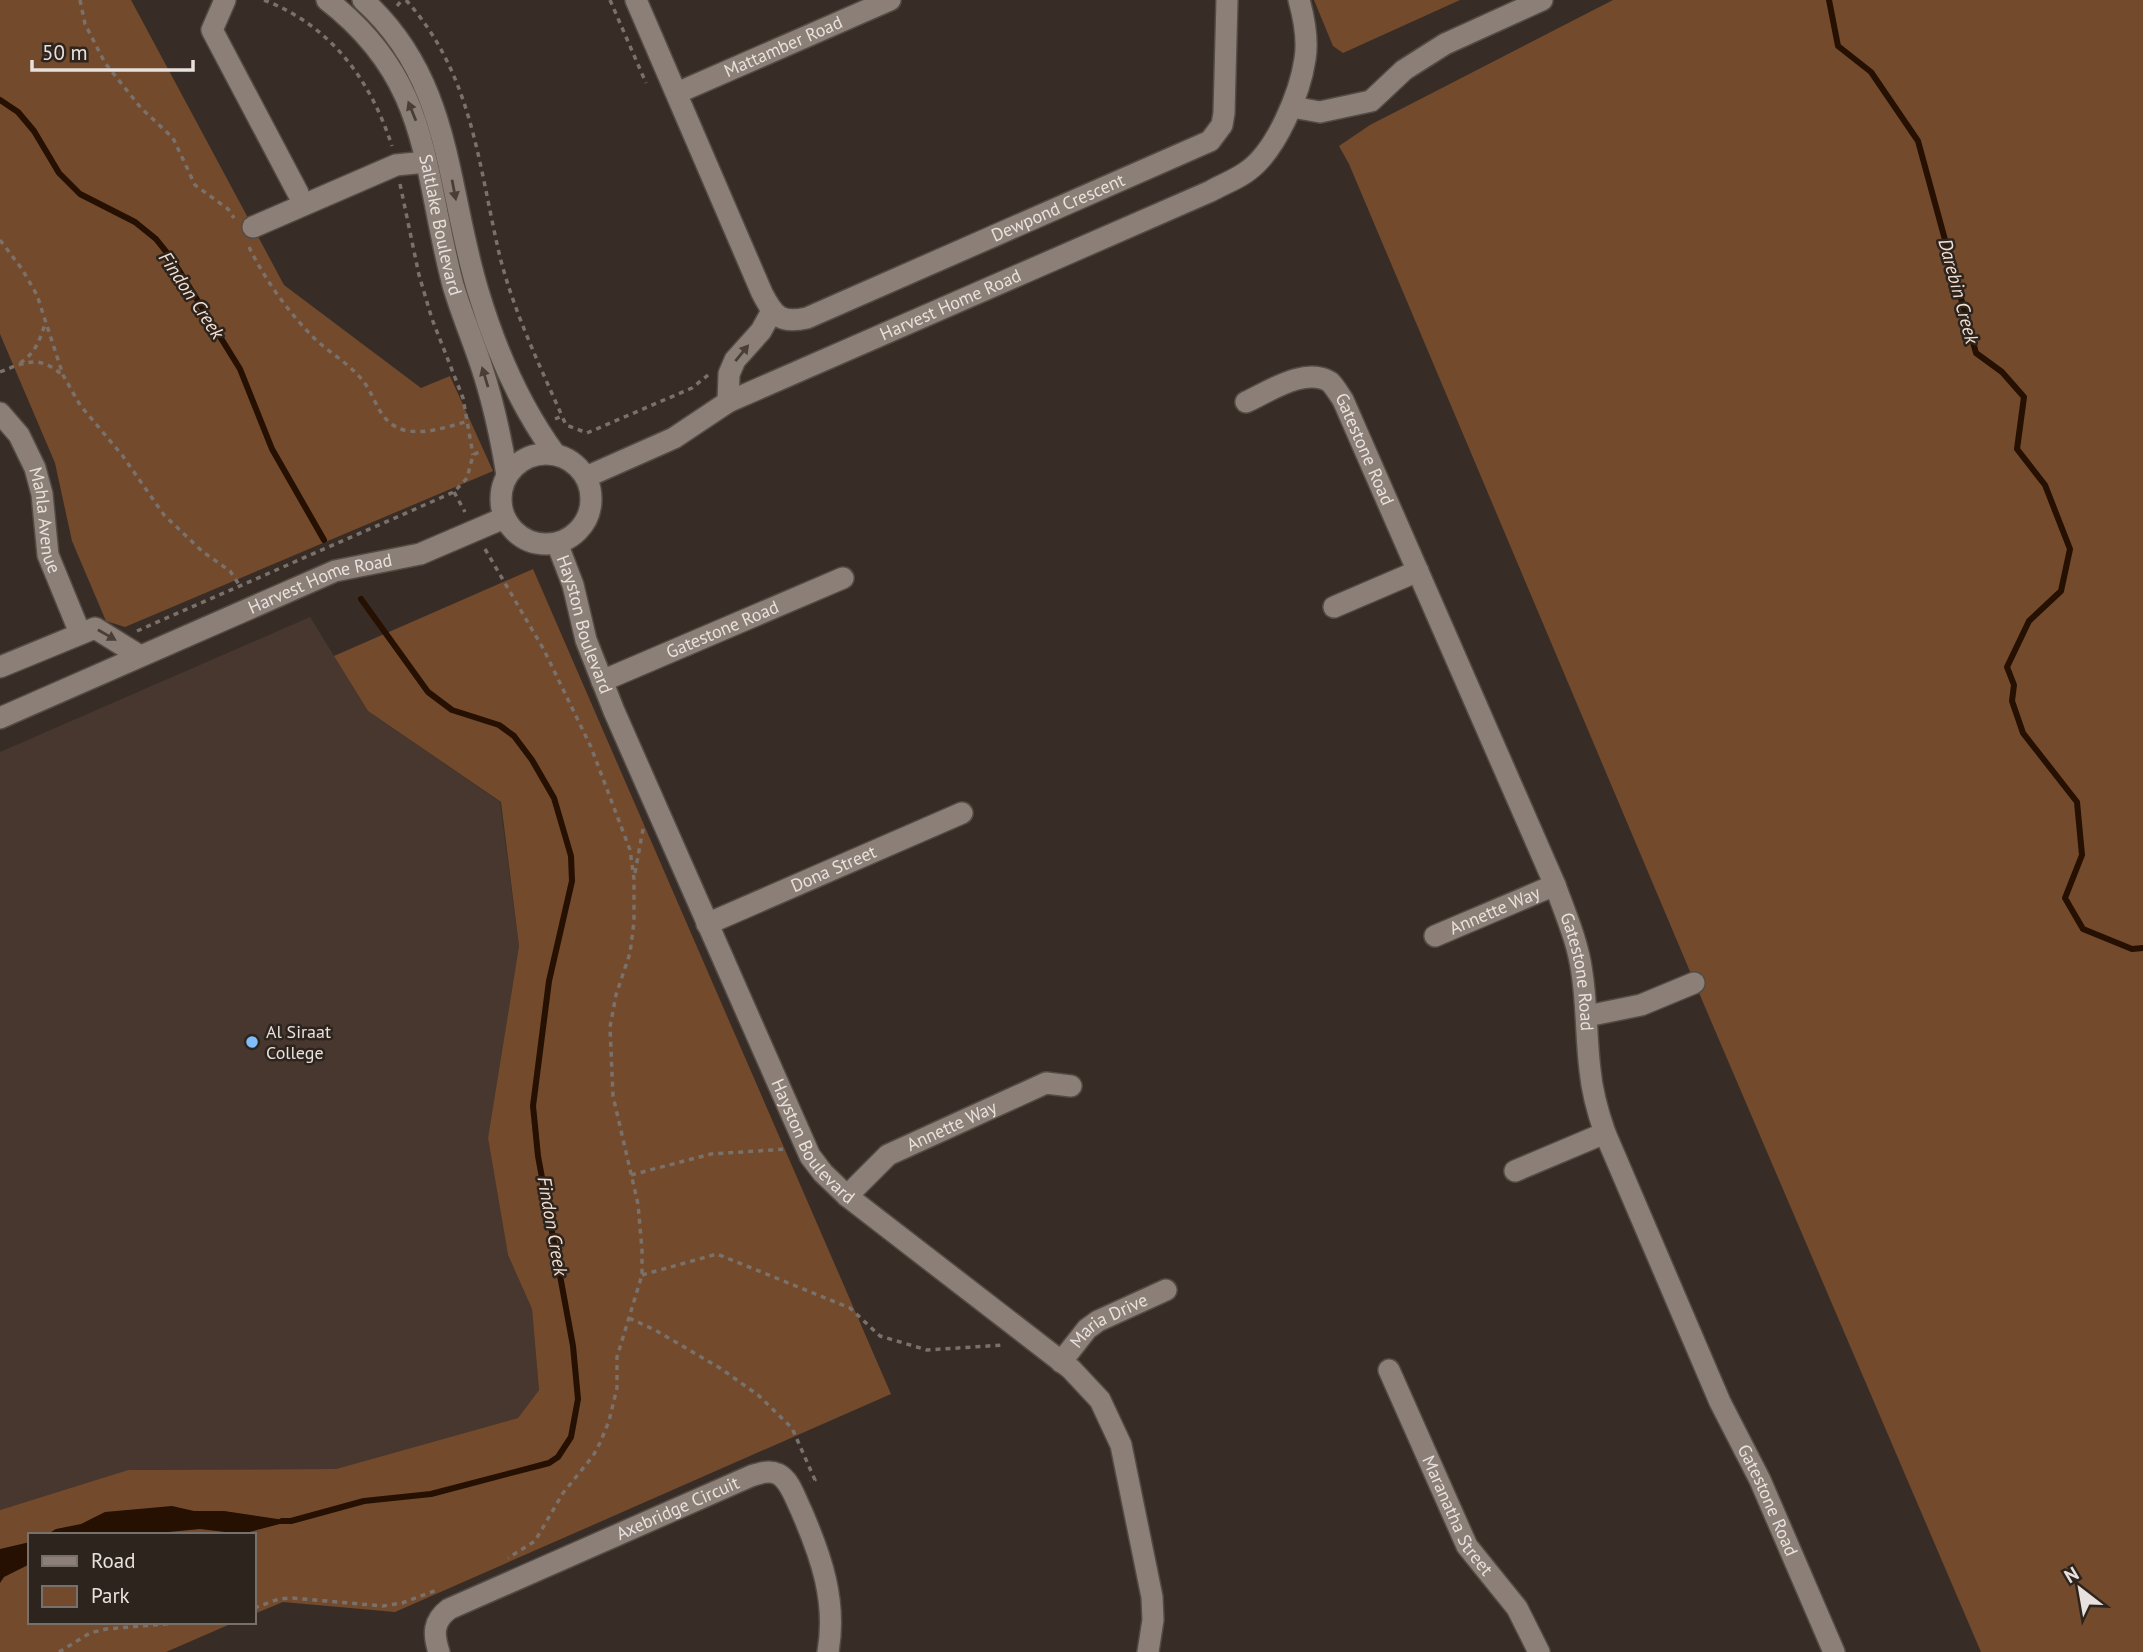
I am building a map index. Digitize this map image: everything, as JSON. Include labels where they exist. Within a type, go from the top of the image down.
[{"type":"street","points":[[225,0],[212,30],[298,193]]},
{"type":"street","name":"Saltlake Boulevard","points":[[327,0],[348,17],[384,57],[414,113],[454,286],[484,375],[502,443],[507,475]]},
{"type":"street","points":[[636,0],[772,312],[761,331],[735,360],[729,374],[728,402]]},
{"type":"street","name":"Mattamber Road","points":[[677,93],[890,0]]},
{"type":"street","name":"Dewpond Crescent","points":[[772,312],[786,320],[807,318],[1210,141],[1222,125],[1224,113],[1227,0]]},
{"type":"street","name":"Harvest Home Road","points":[[586,477],[674,438],[728,402],[1211,191],[1250,170],[1273,141],[1292,107],[1306,58],[1299,0]]},
{"type":"street","points":[[1292,107],[1320,112],[1371,101],[1404,70],[1445,44],[1542,0]]},
{"type":"street","points":[[348,17],[365,1]]},
{"type":"street","name":"Saltlake Boulevard","points":[[365,1],[401,42],[429,94],[446,147],[478,292],[514,384],[536,428],[555,454]]},
{"type":"street","points":[[253,228],[396,165],[426,162]]},
{"type":"street","name":"Gatestone Road","points":[[1246,402],[1291,381],[1309,377],[1330,383],[1343,400],[1555,885],[1575,939],[1582,970],[1590,1070],[1605,1133],[1720,1402],[1760,1480],[1834,1652]]},
{"type":"street","name":"Mahla Avenue","points":[[0,413],[19,435],[34,468],[42,494],[48,555],[80,633]]},
{"type":"street","points":[[555,454],[578,466],[586,477],[591,497],[588,517],[581,529],[570,538],[541,545],[526,540],[513,531],[504,518],[500,503],[501,489],[516,464],[528,457],[555,454]]},
{"type":"street","name":"Harvest Home Road","points":[[0,718],[335,571],[420,554],[504,518]]},
{"type":"street","name":"Hayston Boulevard","points":[[557,543],[573,585],[586,640],[602,681],[803,1143],[823,1173],[847,1196],[1061,1362],[1100,1400],[1110,1418],[1121,1445],[1152,1597],[1153,1620],[1148,1652]]},
{"type":"street","points":[[1334,607],[1418,571]]},
{"type":"street","name":"Gatestone Road","points":[[602,681],[843,578]]},
{"type":"street","points":[[0,667],[95,628],[140,656]]},
{"type":"street","name":"Dona Street","points":[[707,924],[962,814]]},
{"type":"street","name":"Annette Way","points":[[1435,936],[1555,885]]},
{"type":"street","points":[[1587,1016],[1641,1005],[1695,983]]},
{"type":"street","name":"Annette Way","points":[[847,1196],[888,1155],[1046,1083],[1071,1086]]},
{"type":"street","points":[[1516,1171],[1605,1133]]},
{"type":"street","name":"Maria Drive","points":[[1061,1362],[1087,1329],[1098,1321],[1166,1290]]},
{"type":"street","name":"Maranatha Street","points":[[1389,1370],[1467,1546],[1517,1608],[1539,1652]]},
{"type":"street","name":"Axebridge Circuit","points":[[439,1652],[435,1641],[437,1621],[460,1603],[760,1473],[775,1472],[791,1490]]},
{"type":"street","points":[[791,1490],[810,1530],[826,1576],[832,1622],[828,1652]]},
{"type":"path","points":[[0,240],[37,295],[63,375],[80,405],[122,455],[164,515],[203,552],[230,571],[240,586],[454,492],[467,478],[473,455],[463,398],[432,319],[419,275],[396,165],[382,114],[347,58],[299,17],[264,0]]},
{"type":"path","points":[[406,0],[439,45],[455,75],[464,99],[510,290],[566,425],[587,433],[692,388],[710,372]]},
{"type":"path","points":[[610,0],[646,83]]},
{"type":"path","points":[[0,372],[31,356],[46,321]]},
{"type":"path","points":[[18,365],[42,362],[63,375]]},
{"type":"path","points":[[536,428],[562,416]]},
{"type":"path","points":[[473,455],[502,443]]},
{"type":"path","points":[[454,492],[544,650],[591,747],[630,850],[634,879],[634,922],[630,953],[616,995],[610,1027],[613,1096],[639,1216],[642,1275],[617,1356],[617,1388],[609,1421],[600,1443],[593,1456],[562,1493],[535,1541],[505,1559]]},
{"type":"path","points":[[634,879],[649,793]]},
{"type":"path","points":[[631,1175],[711,1154],[784,1150],[803,1143]]},
{"type":"path","points":[[642,1275],[717,1254],[850,1307],[880,1336],[927,1350],[1003,1345],[1017,1328]]},
{"type":"path","points":[[629,1318],[744,1384],[792,1428],[815,1480],[791,1490]]},
{"type":"path","points":[[256,1607],[279,1599],[292,1598],[393,1606],[439,1590]]},
{"type":"path","points":[[60,1652],[90,1633],[165,1624]]},
{"type":"shaded area","name":"Al Siraat College","points":[[310,617],[368,711],[500,802],[519,946],[488,1138],[508,1255],[532,1309],[539,1390],[518,1418],[336,1469],[128,1470],[0,1510],[0,752]]},
{"type":"shaded area","points":[[172,1506],[194,1511],[224,1511],[291,1521],[246,1533],[200,1529],[158,1533],[49,1533],[81,1524],[105,1512]]},
{"type":"shaded area","points":[[28,1542],[28,1565],[4,1577],[0,1583],[0,1549]]},
{"type":"green space","points":[[0,0],[131,0],[284,285],[421,388],[450,376],[493,471],[125,627],[106,621],[72,541],[55,463],[0,334]]},
{"type":"green space","points":[[1314,0],[1460,0],[1343,53],[1333,46]]},
{"type":"green space","points":[[1613,0],[2143,0],[2143,1652],[1981,1652],[1349,164],[1339,146],[1370,125]]},
{"type":"green space","points":[[533,569],[891,1394],[395,1612],[283,1602],[256,1613],[256,1533],[28,1533],[28,1624],[230,1624],[166,1652],[0,1652],[0,1510],[128,1470],[336,1469],[518,1418],[539,1390],[532,1309],[508,1255],[488,1138],[519,946],[501,802],[368,711],[334,656]]},
{"type":"waterway","name":"Darebin Creek","points":[[1829,0],[1838,46],[1871,72],[1918,141],[1976,353],[2002,372],[2024,397],[2017,449],[2045,485],[2070,549],[2061,591],[2029,621],[2007,667],[2014,685],[2012,701],[2023,733],[2077,802],[2082,855],[2065,898],[2083,929],[2132,949],[2143,948]]},
{"type":"waterway","name":"Findon Creek","points":[[0,100],[18,112],[34,131],[59,173],[80,194],[135,222],[156,239],[172,259],[240,369],[272,449],[324,540]]},
{"type":"waterway","name":"Findon Creek","points":[[282,1521],[291,1521],[364,1501],[431,1494],[549,1463],[558,1457],[571,1437],[578,1399],[573,1346],[538,1156],[533,1106],[549,981],[572,881],[571,856],[554,798],[532,760],[514,736],[499,725],[452,710],[428,692],[361,599]]},
{"type":"place","name":"Al Siraat College","points":[[252,1042]]}]
